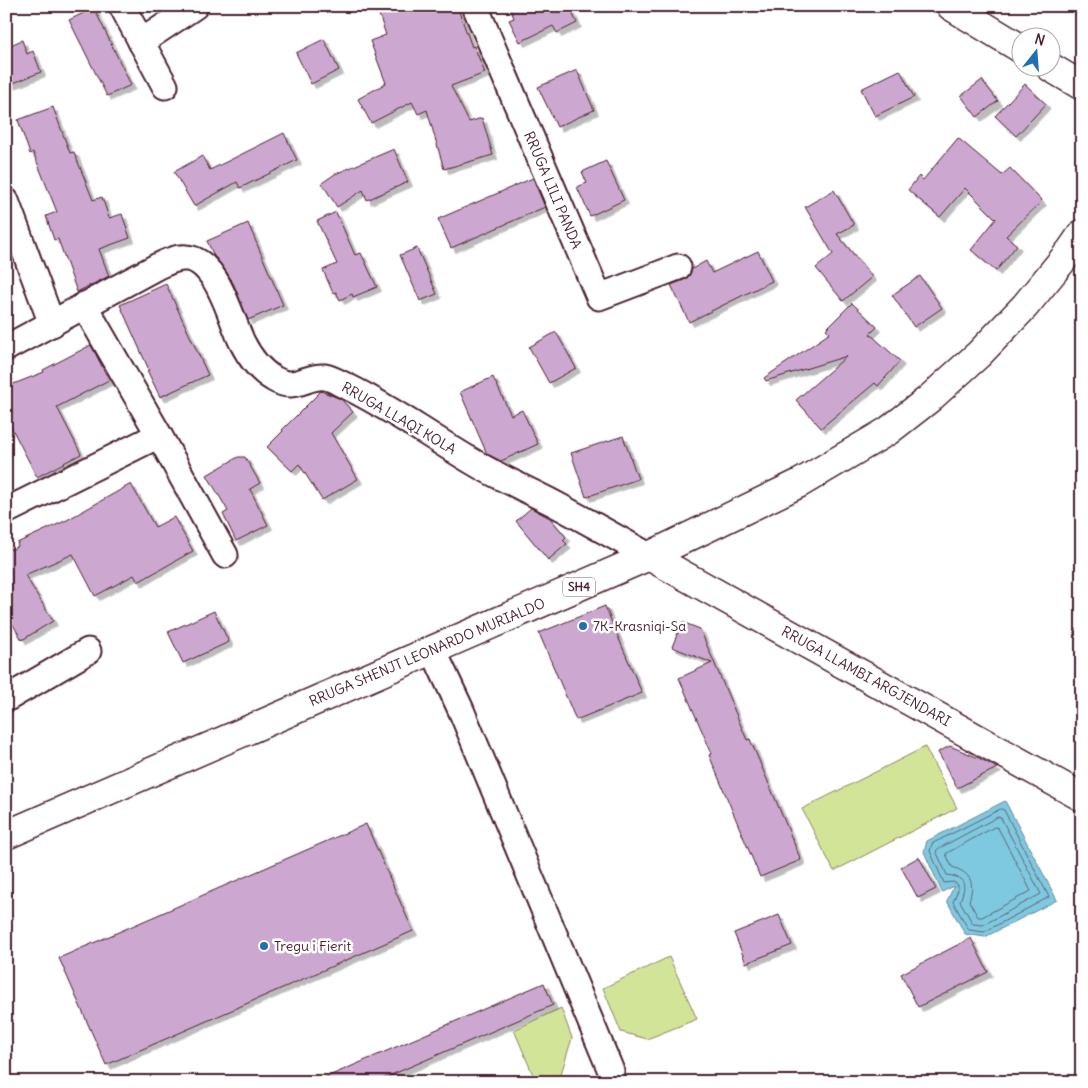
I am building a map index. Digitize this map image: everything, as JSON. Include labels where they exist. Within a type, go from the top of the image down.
[{"type":"main road","points":[[951,6],[1010,42]]},
{"type":"main road","points":[[1060,73],[1082,86]]},
{"type":"main road","name":"RRUGA SHENJT LEONARDO MURIALDO","points":[[6,835],[649,556],[800,483],[888,431],[929,399],[979,354],[1025,306],[1082,234]]},
{"type":"main road","name":"RRUGA LLAMBI ARGJENDARI","points":[[649,556],[1082,797]]},
{"type":"street","points":[[122,6],[165,86]]},
{"type":"street","points":[[141,42],[195,6]]},
{"type":"street","name":"RRUGA LILI PANDA","points":[[475,6],[599,297],[678,267]]},
{"type":"street","points":[[6,201],[52,324]]},
{"type":"street","name":"RRUGA LLAQI KOLA","points":[[84,305],[174,259],[186,258],[197,260],[207,268],[224,298],[242,343],[252,358],[271,377],[279,382],[289,384],[324,377],[340,383],[381,404],[482,466],[649,556]]},
{"type":"street","points":[[6,348],[84,305],[225,555]]},
{"type":"street","points":[[6,511],[159,435]]},
{"type":"street","points":[[433,650],[461,710],[611,1071]]},
{"type":"street","points":[[6,699],[88,651]]},
{"type":"green space","points":[[925,747],[957,808],[834,871],[802,809]]},
{"type":"green space","points":[[669,957],[697,1019],[647,1039],[621,1032],[603,988]]},
{"type":"green space","points":[[561,1008],[572,1038],[561,1074],[543,1082],[536,1082],[514,1030]]},
{"type":"water","points":[[1005,801],[1057,900],[985,937],[965,934],[947,901],[954,886],[942,892],[924,852],[927,841]]},
{"type":"building","points":[[376,6],[409,6],[411,12],[427,6],[457,6],[472,47],[474,46],[485,73],[451,86],[469,122],[482,118],[493,155],[444,169],[427,110],[418,114],[412,102],[371,123],[358,99],[386,83],[370,41],[386,35]]},
{"type":"building","points":[[509,6],[569,6],[577,23],[557,33],[553,26],[520,42],[509,20],[514,18]]},
{"type":"building","points":[[94,8],[131,85],[107,96],[69,20]]},
{"type":"building","points":[[324,39],[339,70],[311,84],[296,53]]},
{"type":"building","points":[[22,40],[27,54],[33,51],[41,72],[6,86],[6,47]]},
{"type":"building","points":[[577,70],[594,110],[557,127],[538,87]]},
{"type":"building","points":[[900,70],[914,97],[875,116],[861,89]]},
{"type":"building","points":[[982,80],[998,101],[977,117],[961,96]]},
{"type":"building","points":[[1025,84],[1046,104],[1016,136],[995,116]]},
{"type":"building","points":[[53,107],[70,153],[74,152],[93,200],[102,197],[109,218],[122,214],[130,238],[99,249],[109,276],[77,292],[58,239],[54,240],[46,216],[57,212],[33,152],[30,154],[18,120]]},
{"type":"building","points":[[284,133],[297,160],[240,188],[237,182],[194,206],[174,172],[202,156],[210,170]]},
{"type":"building","points":[[958,138],[1002,175],[1010,168],[1042,201],[1006,236],[1017,245],[996,271],[971,250],[996,219],[965,188],[940,217],[908,190],[919,176],[923,180]]},
{"type":"building","points":[[394,149],[408,182],[367,200],[363,190],[337,207],[322,183],[335,174]]},
{"type":"building","points":[[606,161],[624,200],[590,216],[577,187],[587,183],[582,172]]},
{"type":"building","points":[[533,178],[545,207],[451,248],[438,219]]},
{"type":"building","points":[[834,190],[854,225],[837,234],[872,277],[843,301],[816,268],[833,254],[805,207]]},
{"type":"building","points":[[336,212],[355,255],[361,253],[377,287],[353,297],[352,294],[340,300],[336,292],[333,293],[323,270],[337,264],[317,221]]},
{"type":"building","points":[[248,223],[283,305],[248,320],[234,285],[214,256],[207,241]]},
{"type":"building","points":[[417,248],[437,294],[420,301],[400,255]]},
{"type":"building","points":[[758,251],[772,281],[689,322],[671,285],[684,280],[689,276],[692,269],[706,261],[712,273]]},
{"type":"building","points":[[920,276],[942,308],[914,327],[892,295]]},
{"type":"building","points":[[166,284],[208,375],[160,397],[120,305]]},
{"type":"building","points":[[852,303],[877,327],[870,334],[900,361],[878,386],[875,383],[821,428],[796,400],[847,356],[766,381],[764,378],[830,333],[826,329]]},
{"type":"building","points":[[556,332],[576,368],[549,383],[529,347]]},
{"type":"building","points":[[91,345],[109,380],[57,407],[81,454],[37,477],[6,417],[6,387],[44,372],[43,370]]},
{"type":"building","points":[[493,377],[511,415],[522,410],[538,444],[501,461],[487,454],[460,392]]},
{"type":"building","points":[[321,391],[341,399],[353,412],[331,433],[358,479],[322,500],[299,464],[292,471],[267,447]]},
{"type":"building","points":[[623,436],[638,479],[586,497],[571,453]]},
{"type":"building","points":[[238,457],[245,457],[260,483],[250,489],[268,525],[236,541],[223,514],[228,511],[207,475]]},
{"type":"building","points":[[131,484],[155,527],[174,517],[193,551],[138,582],[134,575],[95,596],[73,554],[25,575],[53,621],[22,640],[6,613],[6,542],[11,550],[18,546],[17,543],[67,520]]},
{"type":"building","points":[[531,508],[550,518],[566,537],[563,540],[567,544],[548,560],[516,521]]},
{"type":"building","points":[[605,606],[642,693],[576,720],[539,633]]},
{"type":"building","points":[[214,611],[229,642],[183,663],[168,632]]},
{"type":"building","points":[[682,622],[700,629],[747,740],[750,739],[801,860],[760,877],[709,755],[712,754],[679,678],[712,663],[672,647]]},
{"type":"building","points":[[950,746],[997,768],[957,788],[938,752]]},
{"type":"building","points":[[366,824],[413,931],[106,1065],[59,958]]},
{"type":"building","points":[[919,857],[936,889],[918,898],[901,867]]},
{"type":"building","points":[[779,915],[792,945],[746,963],[734,933]]},
{"type":"building","points":[[971,938],[988,972],[918,1007],[901,974]]},
{"type":"building","points":[[544,983],[553,1005],[375,1082],[315,1082]]},
{"type":"place","name":"7K-Krasniqi-Sa","points":[[583,626]]},
{"type":"place","name":"Tregu i Fierit","points":[[264,946]]}]
